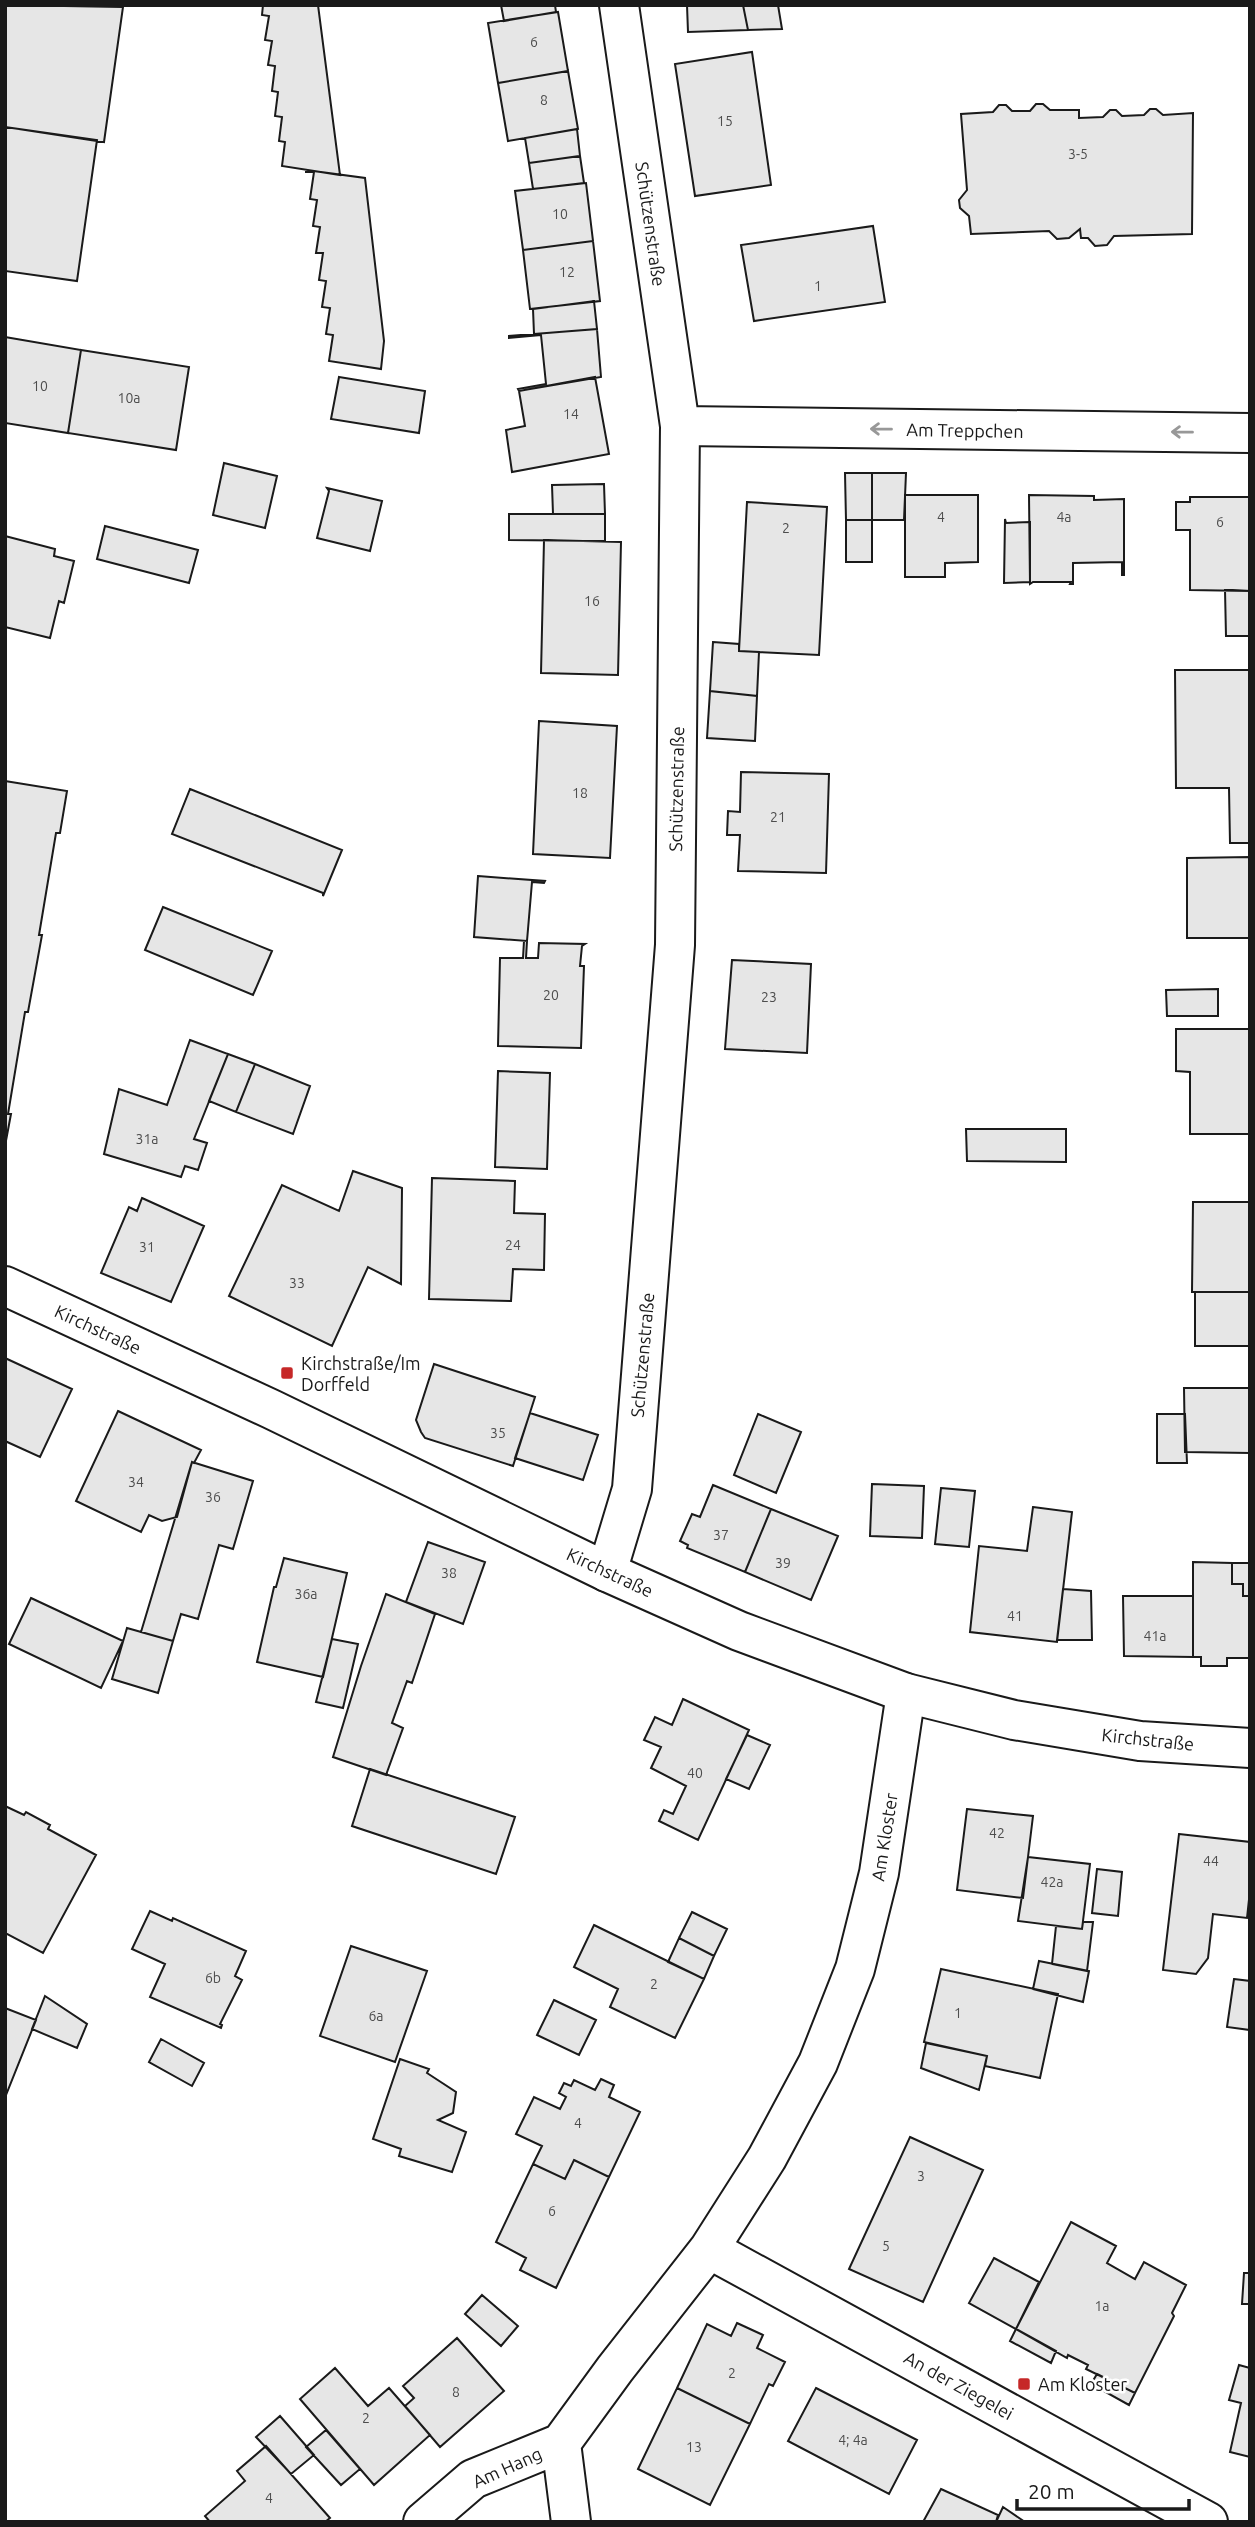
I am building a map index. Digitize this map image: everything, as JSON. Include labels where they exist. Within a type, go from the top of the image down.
[{"type":"street","name":"Schützenstraße","points":[[607,1572],[632,1489],[675,945],[680,426],[619,5]]},
{"type":"street","name":"Am Treppchen","points":[[680,426],[1250,433]]},
{"type":"street","name":"Kirchstraße","points":[[5,1286],[271,1409],[607,1572],[739,1631],[906,1693],[1014,1720],[1140,1741],[1250,1748]]},
{"type":"street","name":"Am Kloster","points":[[561,2444],[615,2369],[709,2249],[767,2158],[818,2063],[855,1969],[879,1873],[906,1693]]},
{"type":"street","name":"An der Ziegelei","points":[[709,2249],[1208,2522]]},
{"type":"street","name":"Am Hang","points":[[423,2522],[473,2479],[561,2444]]},
{"type":"street","points":[[561,2444],[571,2522]]},
{"type":"building","points":[[5,5],[123,7],[104,142],[5,127]]},
{"type":"building","points":[[263,5],[318,5],[340,175],[282,166],[285,142],[279,141],[282,117],[275,116],[278,92],[272,91],[275,66],[268,65],[272,41],[265,40],[269,16],[262,15]]},
{"type":"building","points":[[501,5],[555,5],[556,12],[504,21]]},
{"type":"building","points":[[687,5],[743,5],[748,30],[688,32]]},
{"type":"building","points":[[743,5],[778,5],[782,29],[748,30]]},
{"type":"building","points":[[558,12],[568,71],[498,83],[488,23]]},
{"type":"building","points":[[752,52],[771,185],[695,196],[675,64]]},
{"type":"building","points":[[568,71],[578,129],[508,141],[498,83]]},
{"type":"building","points":[[1036,104],[1043,104],[1050,110],[1079,110],[1079,118],[1103,117],[1110,110],[1116,110],[1122,116],[1144,115],[1150,109],[1156,109],[1163,115],[1193,113],[1192,234],[1114,236],[1107,245],[1095,246],[1088,238],[1081,238],[1080,229],[1069,238],[1057,239],[1049,231],[971,234],[969,216],[960,208],[959,200],[967,190],[961,114],[993,112],[999,105],[1006,105],[1012,111],[1030,111]]},
{"type":"building","points":[[5,127],[97,140],[77,281],[5,271]]},
{"type":"building","points":[[577,129],[580,156],[529,163],[525,138]]},
{"type":"building","points":[[580,156],[584,183],[533,189],[529,163]]},
{"type":"building","points":[[306,170],[365,178],[384,341],[381,369],[329,361],[333,335],[326,334],[330,308],[322,307],[326,281],[319,280],[323,253],[316,253],[320,227],[313,226],[317,200],[310,199],[314,172]]},
{"type":"building","points":[[586,183],[593,241],[523,250],[515,191]]},
{"type":"building","points":[[873,226],[885,302],[754,321],[741,245]]},
{"type":"building","points":[[593,241],[600,301],[530,309],[523,250]]},
{"type":"building","points":[[594,301],[597,329],[534,334],[533,309]]},
{"type":"building","points":[[597,329],[601,377],[519,391],[518,389],[546,384],[541,335],[509,336]]},
{"type":"building","points":[[5,337],[81,350],[68,433],[5,423]]},
{"type":"building","points":[[81,350],[189,367],[176,450],[68,433]]},
{"type":"building","points":[[339,377],[425,391],[419,433],[331,419]]},
{"type":"building","points":[[595,377],[609,454],[512,472],[506,430],[525,426],[519,391]]},
{"type":"building","points":[[224,463],[277,476],[265,528],[213,515]]},
{"type":"building","points":[[845,473],[872,473],[872,520],[846,520]]},
{"type":"building","points":[[872,473],[906,473],[904,520],[872,520]]},
{"type":"building","points":[[604,484],[605,514],[553,514],[552,485]]},
{"type":"building","points":[[327,488],[382,501],[370,551],[317,538],[329,491]]},
{"type":"building","points":[[905,495],[978,495],[978,562],[945,563],[945,577],[905,577]]},
{"type":"building","points":[[1029,495],[1094,496],[1094,500],[1124,499],[1124,575],[1122,562],[1073,563],[1073,584],[1030,584]]},
{"type":"building","points":[[1190,497],[1250,497],[1250,591],[1190,590],[1190,530],[1176,530],[1176,502],[1190,502]]},
{"type":"building","points":[[747,502],[827,507],[819,655],[739,651]]},
{"type":"building","points":[[509,514],[605,514],[605,541],[509,540]]},
{"type":"building","points":[[1005,519],[1006,523],[1030,522],[1030,582],[1004,583]]},
{"type":"building","points":[[846,520],[872,520],[872,562],[846,562]]},
{"type":"building","points":[[105,526],[198,550],[189,583],[97,559]]},
{"type":"building","points":[[5,536],[55,549],[54,556],[74,561],[64,603],[59,601],[50,638],[5,627]]},
{"type":"building","points":[[544,540],[621,542],[618,675],[541,673]]},
{"type":"building","points":[[1225,590],[1250,591],[1250,636],[1226,636]]},
{"type":"building","points":[[713,642],[739,644],[739,651],[759,652],[757,696],[710,691]]},
{"type":"building","points":[[1175,670],[1250,670],[1250,843],[1230,843],[1229,788],[1176,788]]},
{"type":"building","points":[[710,691],[757,696],[755,741],[707,738]]},
{"type":"building","points":[[539,721],[617,726],[610,858],[533,854]]},
{"type":"building","points":[[741,772],[829,774],[826,873],[738,871],[740,835],[727,835],[728,811],[740,812]]},
{"type":"building","points":[[5,781],[67,791],[60,833],[56,833],[39,935],[42,935],[28,1012],[25,1012],[5,1146]]},
{"type":"building","points":[[190,789],[342,850],[323,896],[323,893],[172,834]]},
{"type":"building","points":[[1250,857],[1250,938],[1187,938],[1187,858]]},
{"type":"building","points":[[478,876],[545,881],[532,882],[527,941],[474,937]]},
{"type":"building","points":[[163,907],[272,951],[253,995],[145,950]]},
{"type":"building","points":[[524,941],[527,941],[526,958],[538,958],[539,943],[585,944],[582,946],[580,966],[584,966],[581,1048],[498,1046],[500,958],[523,958]]},
{"type":"building","points":[[732,960],[811,964],[807,1053],[725,1049]]},
{"type":"building","points":[[1218,989],[1218,1016],[1167,1016],[1166,990]]},
{"type":"building","points":[[1176,1029],[1250,1029],[1250,1134],[1190,1134],[1190,1072],[1176,1071]]},
{"type":"building","points":[[190,1040],[228,1054],[194,1139],[207,1143],[198,1170],[185,1166],[181,1177],[104,1154],[119,1089],[167,1105]]},
{"type":"building","points":[[228,1054],[255,1064],[236,1112],[209,1101]]},
{"type":"building","points":[[255,1064],[310,1086],[293,1134],[236,1112]]},
{"type":"building","points":[[498,1071],[550,1073],[547,1169],[495,1167]]},
{"type":"building","points":[[966,1129],[1066,1129],[1066,1162],[967,1161]]},
{"type":"building","points":[[353,1171],[402,1188],[401,1284],[368,1267],[332,1346],[229,1296],[282,1185],[339,1211]]},
{"type":"building","points":[[432,1178],[515,1181],[514,1213],[545,1214],[544,1270],[513,1269],[511,1301],[429,1299]]},
{"type":"building","points":[[142,1198],[204,1226],[171,1302],[101,1273],[129,1207],[137,1211]]},
{"type":"building","points":[[1193,1202],[1250,1202],[1250,1292],[1192,1292]]},
{"type":"building","points":[[1195,1292],[1250,1292],[1250,1346],[1195,1346]]},
{"type":"building","points":[[5,1358],[72,1389],[40,1457],[5,1441]]},
{"type":"building","points":[[434,1364],[535,1397],[513,1466],[425,1438],[416,1420]]},
{"type":"building","points":[[1184,1388],[1250,1388],[1250,1453],[1185,1452]]},
{"type":"building","points":[[118,1411],[201,1450],[194,1463],[192,1462],[177,1517],[162,1521],[149,1515],[141,1532],[76,1501]]},
{"type":"building","points":[[530,1413],[598,1435],[583,1480],[515,1458]]},
{"type":"building","points":[[758,1414],[801,1432],[776,1493],[734,1475]]},
{"type":"building","points":[[1157,1414],[1185,1414],[1187,1463],[1157,1463]]},
{"type":"building","points":[[192,1462],[253,1481],[233,1549],[219,1545],[198,1619],[181,1614],[173,1641],[141,1632]]},
{"type":"building","points":[[872,1484],[924,1486],[922,1538],[870,1536]]},
{"type":"building","points":[[713,1485],[771,1509],[745,1572],[687,1548],[688,1545],[680,1541],[692,1514],[700,1517]]},
{"type":"building","points":[[941,1488],[975,1491],[969,1547],[935,1544]]},
{"type":"building","points":[[1033,1507],[1072,1512],[1057,1642],[970,1632],[979,1546],[1027,1551]]},
{"type":"building","points":[[771,1509],[838,1536],[811,1600],[745,1572]]},
{"type":"building","points":[[428,1542],[485,1562],[463,1624],[406,1602]]},
{"type":"building","points":[[284,1558],[347,1573],[323,1677],[257,1662],[274,1587]]},
{"type":"building","points":[[1193,1562],[1232,1563],[1232,1584],[1243,1584],[1243,1596],[1250,1596],[1250,1658],[1227,1658],[1227,1666],[1201,1666],[1201,1657],[1193,1657]]},
{"type":"building","points":[[1232,1563],[1250,1563],[1250,1596],[1243,1596],[1243,1584],[1232,1584]]},
{"type":"building","points":[[1063,1589],[1091,1591],[1092,1640],[1057,1640]]},
{"type":"building","points":[[386,1594],[435,1614],[412,1683],[407,1681],[392,1723],[403,1728],[386,1775],[333,1757]]},
{"type":"building","points":[[1123,1596],[1193,1596],[1193,1657],[1124,1656]]},
{"type":"building","points":[[31,1598],[123,1641],[101,1688],[9,1644]]},
{"type":"building","points":[[127,1628],[173,1641],[158,1693],[112,1679]]},
{"type":"building","points":[[332,1639],[358,1644],[343,1708],[316,1702]]},
{"type":"building","points":[[683,1699],[749,1730],[698,1840],[659,1821],[664,1810],[673,1814],[686,1786],[651,1768],[661,1747],[644,1740],[655,1717],[672,1725]]},
{"type":"building","points":[[747,1735],[770,1745],[749,1789],[726,1779]]},
{"type":"building","points":[[370,1769],[515,1817],[496,1874],[352,1826]]},
{"type":"building","points":[[5,1806],[24,1815],[26,1812],[50,1825],[48,1829],[96,1855],[43,1953],[5,1933]]},
{"type":"building","points":[[967,1809],[1033,1816],[1023,1898],[957,1890]]},
{"type":"building","points":[[1179,1834],[1250,1842],[1247,1918],[1213,1914],[1208,1958],[1196,1974],[1163,1970]]},
{"type":"building","points":[[1028,1857],[1090,1864],[1082,1929],[1018,1921]]},
{"type":"building","points":[[1097,1869],[1122,1872],[1118,1916],[1092,1913]]},
{"type":"building","points":[[150,1911],[172,1921],[173,1918],[246,1951],[235,1976],[242,1980],[220,2024],[221,2028],[150,1997],[165,1964],[132,1949]]},
{"type":"building","points":[[692,1912],[727,1929],[714,1956],[679,1938]]},
{"type":"building","points":[[1083,1922],[1093,1922],[1087,1971],[1052,1964],[1056,1926],[1082,1929]]},
{"type":"building","points":[[594,1925],[704,1979],[675,2038],[610,2007],[618,1989],[574,1967]]},
{"type":"building","points":[[679,1938],[714,1956],[704,1979],[668,1962]]},
{"type":"building","points":[[351,1946],[427,1971],[395,2062],[320,2036]]},
{"type":"building","points":[[1039,1961],[1089,1971],[1083,2002],[1033,1989]]},
{"type":"building","points":[[941,1969],[1058,1994],[1040,2078],[985,2066],[987,2056],[924,2042]]},
{"type":"building","points":[[1234,1979],[1250,1981],[1250,2030],[1227,2027]]},
{"type":"building","points":[[45,1996],[87,2024],[77,2048],[32,2029]]},
{"type":"building","points":[[554,2000],[596,2020],[579,2055],[537,2035]]},
{"type":"building","points":[[5,2008],[36,2020],[6,2095],[5,2095]]},
{"type":"building","points":[[161,2039],[204,2063],[192,2086],[149,2062]]},
{"type":"building","points":[[926,2043],[987,2056],[979,2090],[921,2068]]},
{"type":"building","points":[[400,2059],[429,2069],[427,2073],[456,2092],[453,2113],[438,2120],[466,2132],[452,2172],[399,2156],[401,2149],[373,2139]]},
{"type":"building","points":[[601,2079],[614,2085],[609,2097],[640,2112],[609,2177],[574,2160],[565,2179],[533,2164],[542,2146],[516,2134],[534,2097],[560,2109],[566,2097],[559,2093],[564,2083],[571,2086],[574,2080],[595,2090]]},
{"type":"building","points":[[910,2137],[983,2170],[923,2302],[849,2269]]},
{"type":"building","points":[[574,2160],[609,2177],[556,2288],[520,2270],[526,2258],[496,2242],[533,2164],[565,2179]]},
{"type":"building","points":[[1071,2222],[1116,2246],[1107,2263],[1135,2279],[1144,2262],[1186,2285],[1172,2313],[1174,2316],[1135,2393],[1086,2369],[1088,2365],[1068,2355],[1067,2358],[1016,2329]]},
{"type":"building","points":[[994,2258],[1039,2282],[1016,2329],[969,2303]]},
{"type":"building","points":[[1244,2273],[1250,2273],[1250,2304],[1242,2304]]},
{"type":"building","points":[[482,2295],[518,2326],[501,2346],[465,2314]]},
{"type":"building","points":[[737,2323],[763,2335],[757,2348],[785,2362],[773,2386],[769,2384],[750,2424],[677,2388],[707,2324],[731,2336]]},
{"type":"building","points":[[1016,2329],[1056,2351],[1051,2363],[1010,2341]]},
{"type":"building","points":[[457,2338],[504,2391],[440,2447],[405,2406],[414,2398],[403,2386]]},
{"type":"building","points":[[1239,2365],[1250,2368],[1250,2457],[1230,2452],[1241,2403],[1229,2400]]},
{"type":"building","points":[[335,2368],[368,2406],[389,2388],[430,2435],[374,2485],[300,2399]]},
{"type":"building","points":[[1097,2374],[1135,2393],[1129,2405],[1091,2384]]},
{"type":"building","points":[[677,2388],[750,2424],[710,2505],[638,2469]]},
{"type":"building","points":[[816,2388],[917,2440],[889,2494],[788,2441]]},
{"type":"building","points":[[280,2416],[314,2455],[291,2474],[256,2437]]},
{"type":"building","points":[[326,2430],[360,2469],[341,2485],[306,2447]]},
{"type":"building","points":[[266,2446],[330,2518],[325,2522],[210,2522],[205,2516],[245,2481],[237,2471]]},
{"type":"building","points":[[941,2489],[998,2515],[996,2522],[923,2522]]},
{"type":"building","points":[[1003,2507],[1025,2522],[996,2522]]},
{"type":"place","name":"Kirchstraße/Im Dorffeld","points":[[287,1373]]},
{"type":"place","name":"Am Kloster","points":[[1024,2384]]}]
